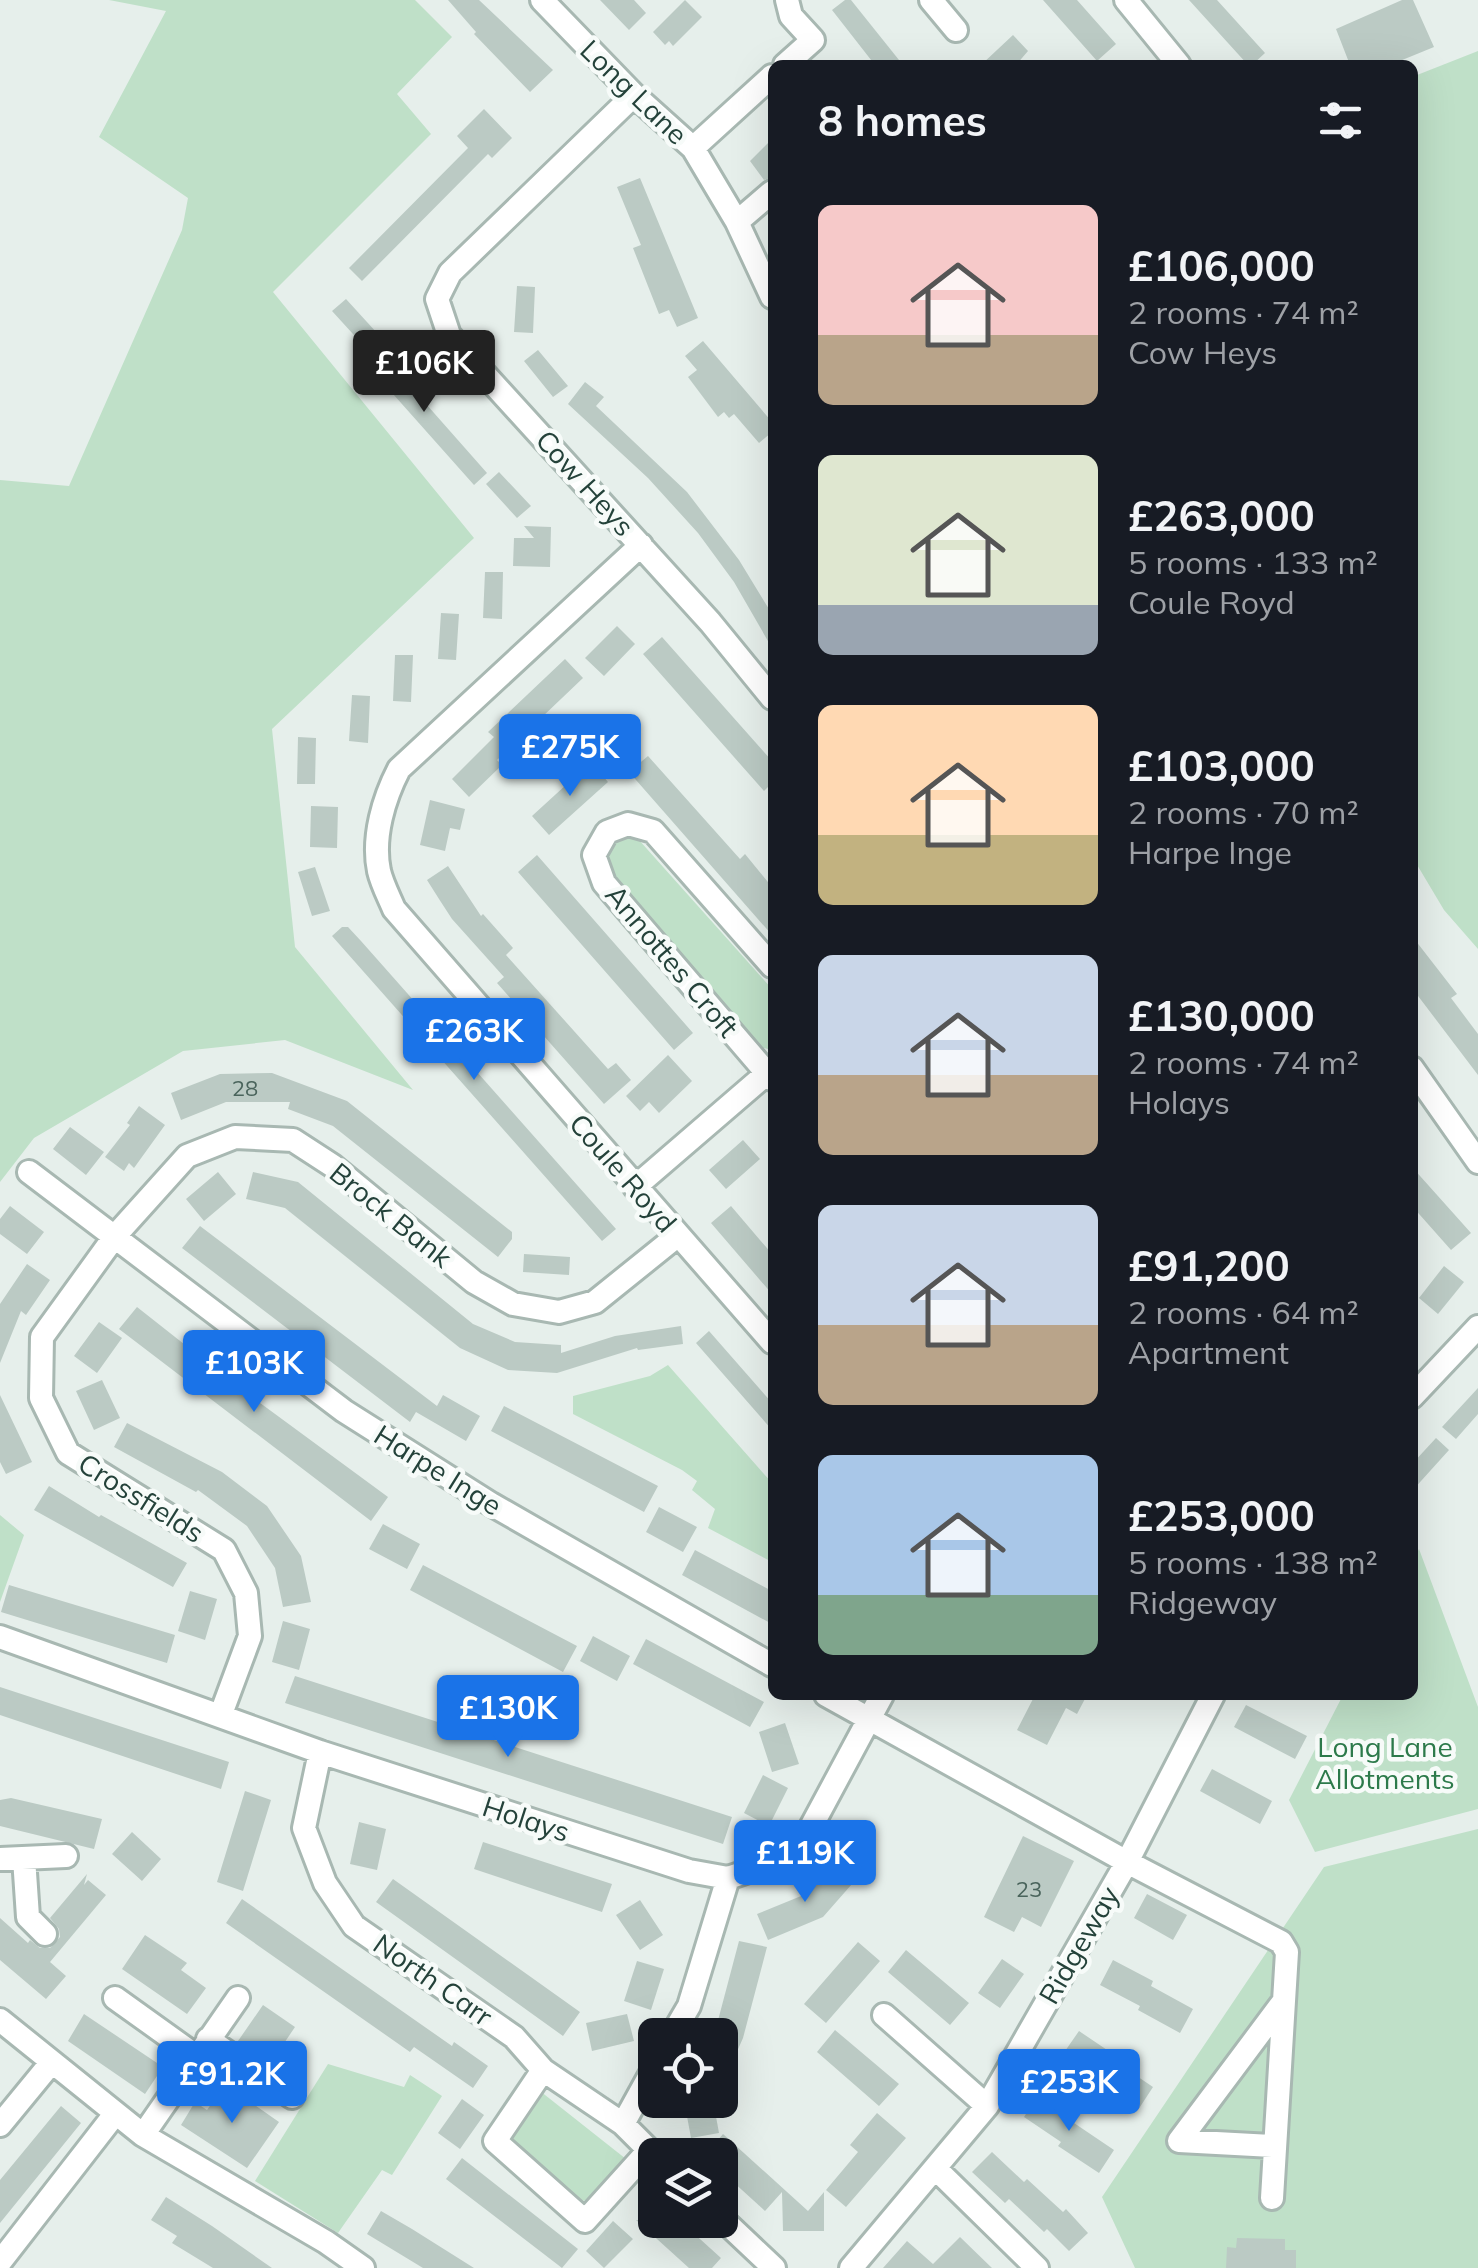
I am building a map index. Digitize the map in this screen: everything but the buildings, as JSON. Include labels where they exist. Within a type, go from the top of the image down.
[{"type":"street","name":"Long Lane","points":[[542,0],[692,148],[737,222],[768,288]]},
{"type":"street","points":[[787,0],[791,16],[813,40],[791,60]]},
{"type":"street","points":[[932,0],[956,30]]},
{"type":"street","points":[[1133,2],[1175,60]]},
{"type":"street","points":[[692,148],[768,80]]},
{"type":"street","name":"Cow Heys","points":[[634,94],[450,273],[437,298],[449,335],[641,545],[768,693]]},
{"type":"street","points":[[737,222],[768,195]]},
{"type":"street","name":"Coule Royd","points":[[641,545],[399,769],[385,796],[378,869],[394,909],[768,1338]]},
{"type":"street","name":"Annottes Croft","points":[[768,962],[652,832],[628,824],[607,832],[594,855],[604,883],[768,1070]]},
{"type":"street","points":[[635,1186],[768,1075]]},
{"type":"street","points":[[1418,1077],[1478,1162]]},
{"type":"street","name":"Brock Bank","points":[[115,1236],[187,1156],[234,1137],[293,1140],[333,1166],[474,1282],[513,1304],[559,1312],[595,1302],[677,1236]]},
{"type":"street","name":"Harpe Inge","points":[[29,1172],[344,1410],[491,1504],[768,1663]]},
{"type":"street","name":"Crossfields","points":[[115,1236],[42,1337],[41,1398],[68,1454],[224,1550],[246,1593],[250,1636],[221,1714]]},
{"type":"street","points":[[1418,1391],[1478,1327]]},
{"type":"street","name":"Holays","points":[[0,1637],[320,1752],[689,1871],[728,1878]]},
{"type":"street","points":[[835,1700],[1127,1862]]},
{"type":"street","points":[[682,2018],[728,1878],[796,1855],[880,1700]]},
{"type":"street","name":"Ridgeway","points":[[852,2268],[987,2106],[1127,1862],[1210,1700]]},
{"type":"street","name":"North Carr","points":[[320,1752],[304,1828],[325,1883],[354,1926],[514,2038],[543,2070],[623,2124],[638,2139]]},
{"type":"street","points":[[46,1934],[28,1916],[12,1859],[66,1856]]},
{"type":"street","name":"Ridgeway","points":[[1127,1862],[1281,1942],[1287,1952],[1283,2002]]},
{"type":"street","points":[[115,1998],[292,2097]]},
{"type":"street","points":[[143,2134],[238,1998]]},
{"type":"street","points":[[1272,2198],[1283,2002]]},
{"type":"street","points":[[1274,2146],[1179,2141],[1283,2002]]},
{"type":"street","points":[[884,2015],[987,2106]]},
{"type":"street","points":[[0,2020],[143,2134],[363,2268]]},
{"type":"street","points":[[0,2125],[51,2064]]},
{"type":"street","points":[[543,2070],[495,2140],[585,2221],[638,2167]]},
{"type":"street","points":[[623,2124],[638,2097]]},
{"type":"street","points":[[0,2262],[115,2114]]},
{"type":"street","points":[[936,2168],[1037,2268]]},
{"type":"street","points":[[738,2234],[774,2268]]},
{"type":"green space","points":[[109,0],[415,0],[452,37],[397,94],[431,134],[273,292],[474,538],[272,729],[295,947],[413,1090],[285,1040],[183,1051],[34,1138],[0,1182],[0,480],[69,486],[182,230],[188,198],[99,137],[166,11]]},
{"type":"green space","points":[[1478,51],[1478,949],[1444,910],[1418,866],[1418,75]]},
{"type":"green space","points":[[613,836],[639,840],[768,985],[768,1049],[755,1046],[604,864]]},
{"type":"green space","points":[[668,1365],[768,1478],[768,1560],[708,1528],[715,1509],[692,1490],[697,1481],[573,1414],[573,1396],[650,1376]]},
{"type":"green space","points":[[0,1515],[24,1535],[0,1602]]},
{"type":"green space","name":"Long Lane Allotments","points":[[1418,1551],[1478,1707],[1478,1809],[1315,1852],[1289,1800],[1340,1700],[1418,1700]]},
{"type":"green space","points":[[1478,1829],[1478,2268],[1135,2268],[1102,2197],[1324,1867]]},
{"type":"green space","points":[[328,2064],[404,2087],[410,2075],[442,2096],[392,2175],[382,2170],[338,2233],[255,2181]]},
{"type":"green space","points":[[540,2091],[626,2159],[593,2200],[578,2201],[510,2147],[508,2131]]}]
